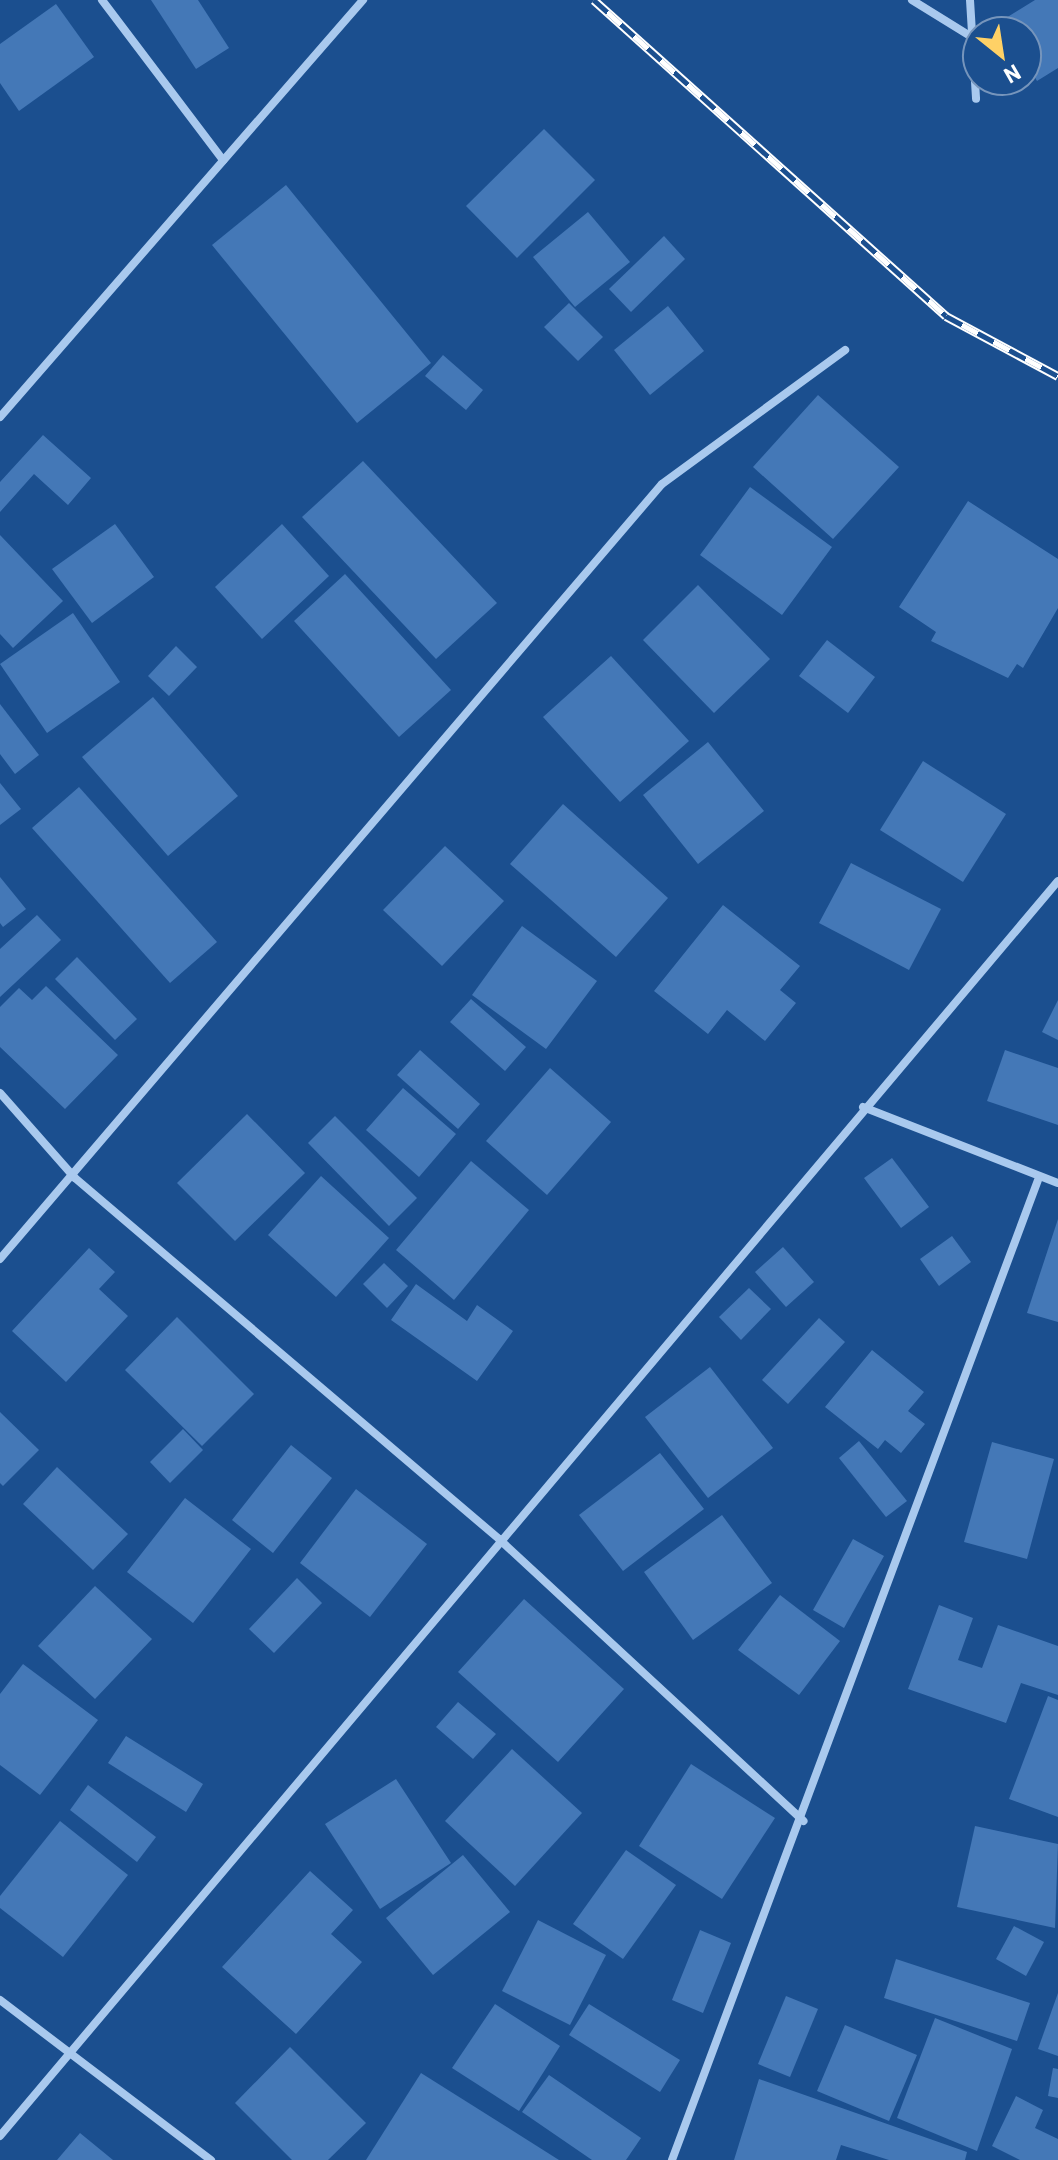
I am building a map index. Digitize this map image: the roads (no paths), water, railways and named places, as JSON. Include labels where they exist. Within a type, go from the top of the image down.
[{"type":"street","points":[[102,0],[223,160]]},
{"type":"street","points":[[0,417],[363,0]]},
{"type":"street","points":[[912,0],[962,31]]},
{"type":"street","points":[[0,1259],[75,1178],[662,484],[845,350]]},
{"type":"street","points":[[0,2136],[66,2053],[863,1107],[1058,881]]},
{"type":"street","points":[[0,1093],[75,1178],[499,1539],[804,1821]]},
{"type":"street","points":[[863,1107],[1038,1180],[1058,1183]]},
{"type":"street","points":[[672,2160],[804,1821],[1038,1180]]},
{"type":"street","points":[[0,2000],[211,2160]]},
{"type":"railway","points":[[594,0],[946,316],[1058,376]]}]
